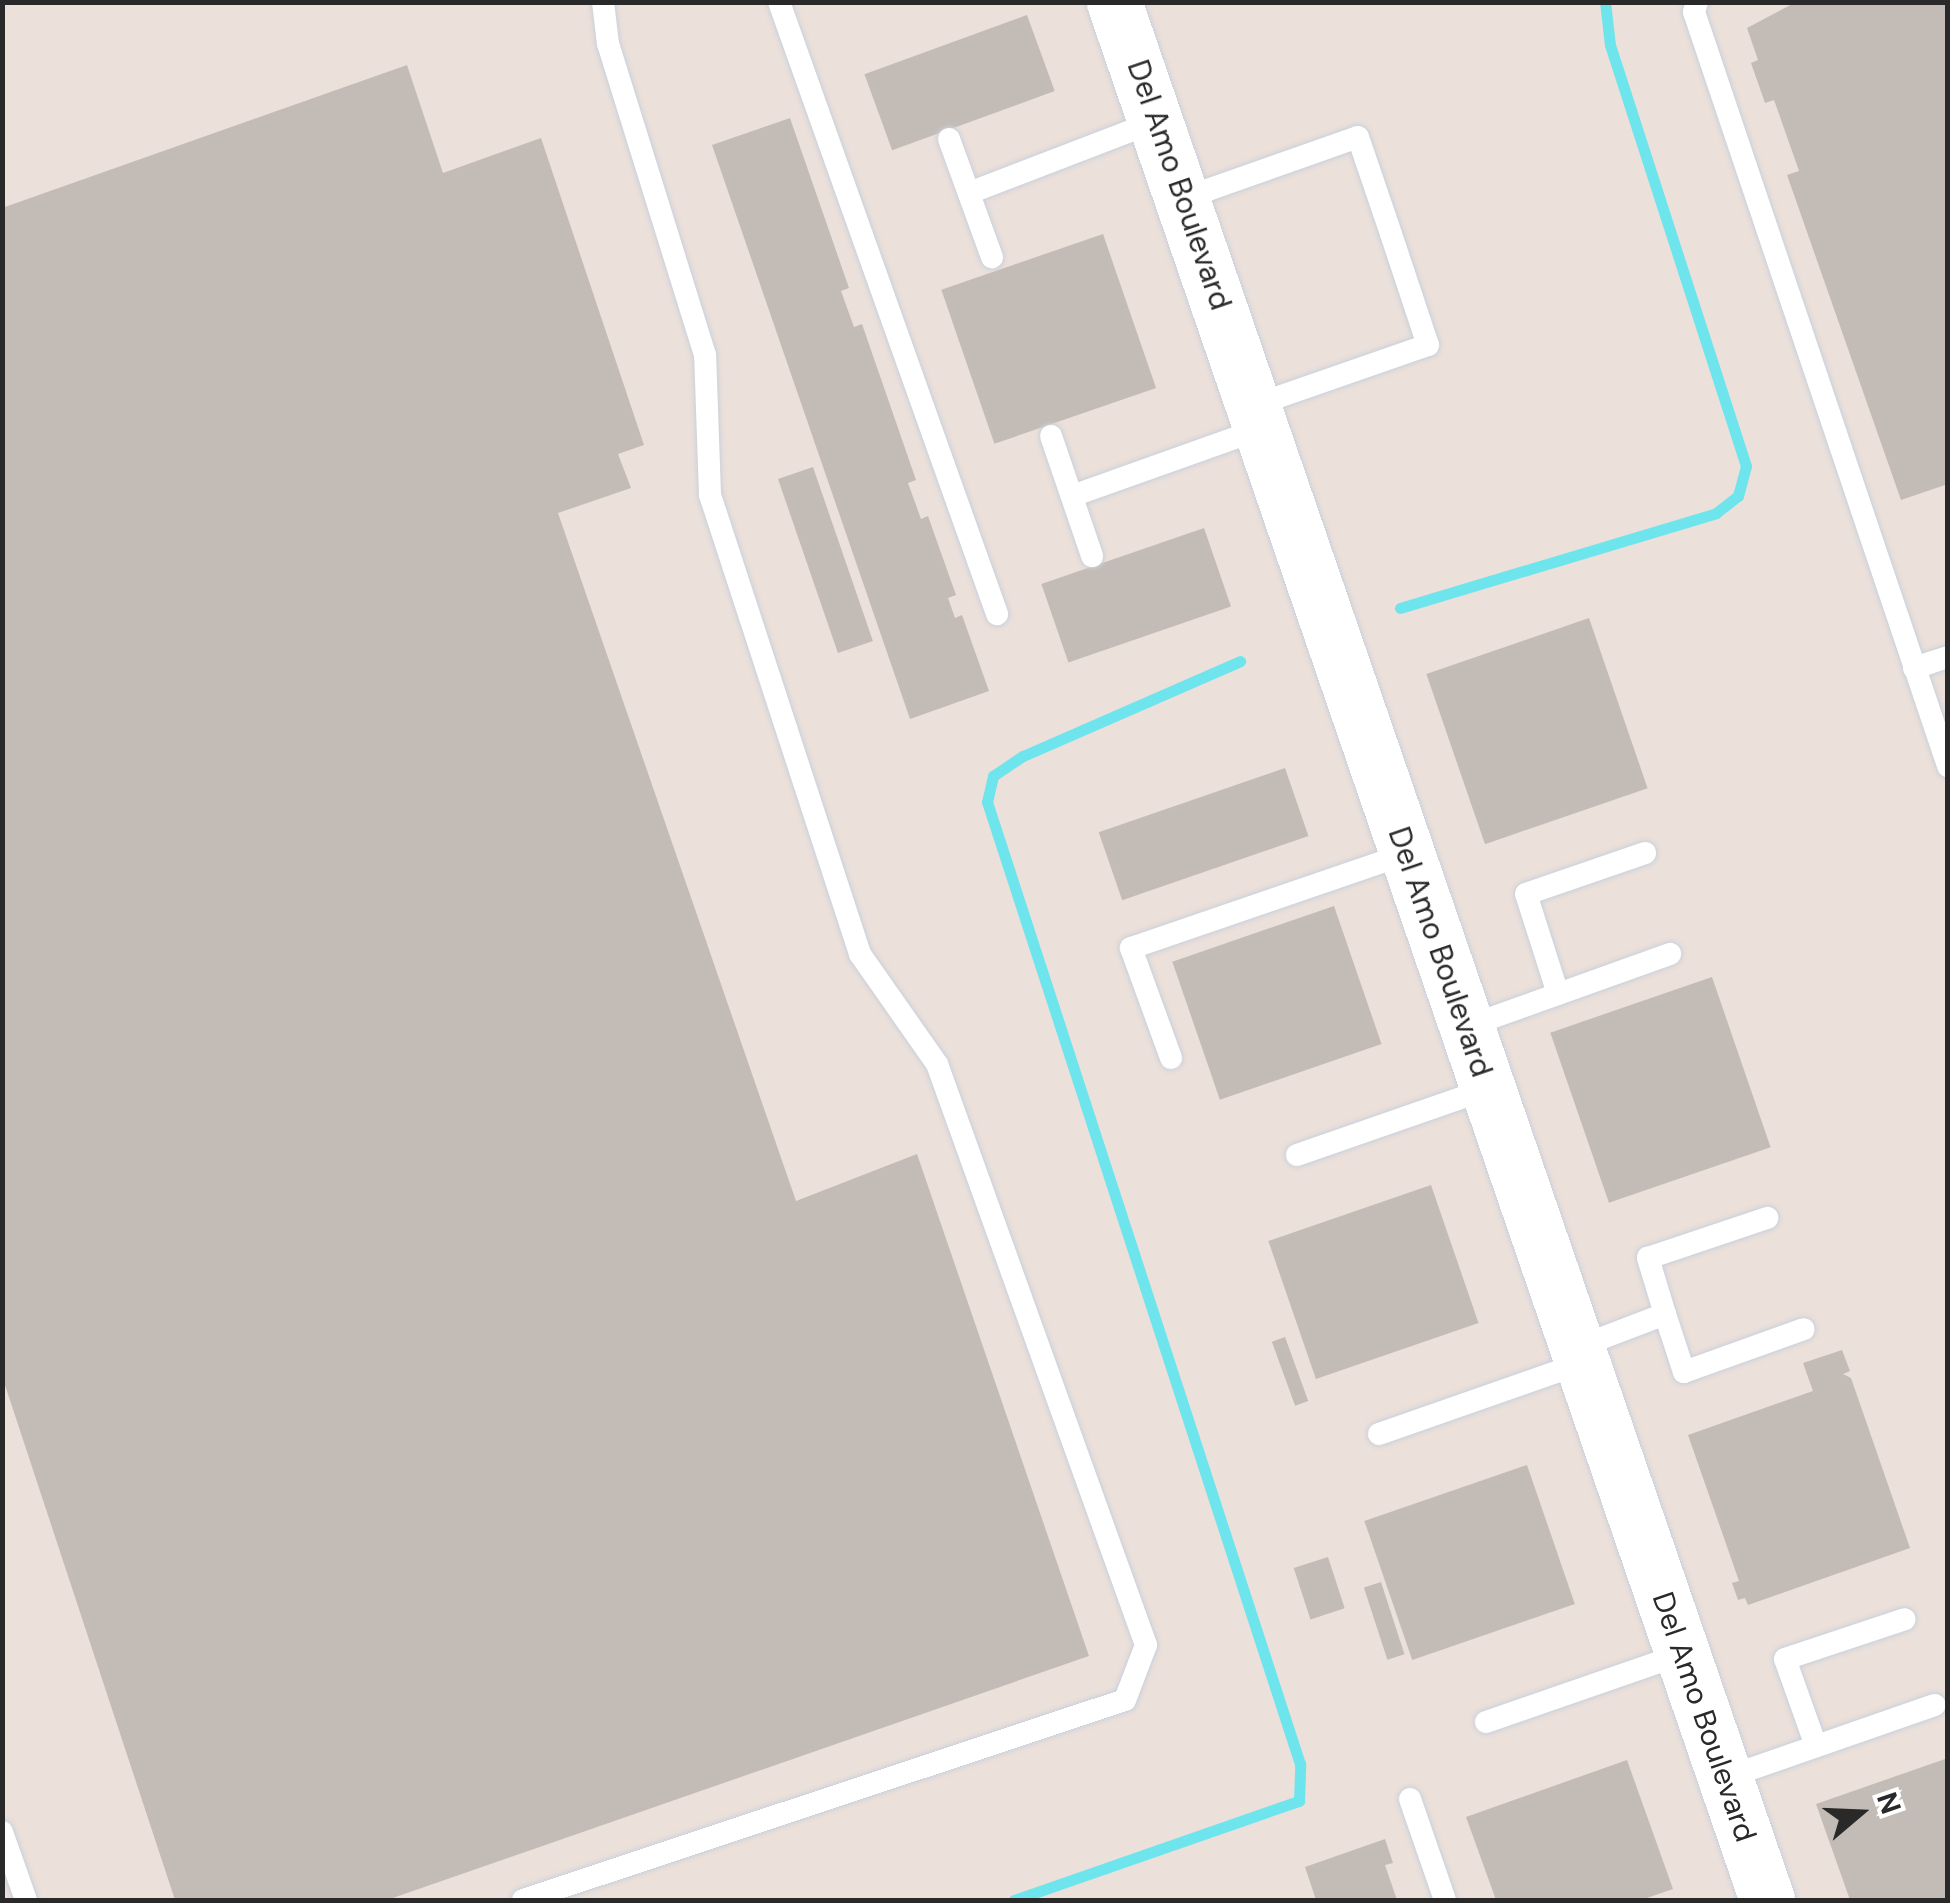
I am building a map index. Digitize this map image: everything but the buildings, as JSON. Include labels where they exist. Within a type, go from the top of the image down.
[{"type":"main road","name":"Del Amo Boulevard","points":[[1114,2],[1185,198],[1406,854],[1767,1900]]},
{"type":"lane","points":[[524,1900],[1125,1700],[1146,1645],[936,1064],[860,954],[710,495],[705,356],[608,44],[603,2]]},
{"type":"lane","points":[[779,2],[997,614]]},
{"type":"lane","points":[[1697,2],[1694,12],[1948,766]]},
{"type":"lane","points":[[969,193],[1158,121]]},
{"type":"lane","points":[[1072,496],[1428,345],[1358,137],[1185,198]]},
{"type":"lane","points":[[950,139],[992,257]]},
{"type":"lane","points":[[1051,436],[1092,556]]},
{"type":"lane","points":[[1914,668],[1948,657]]},
{"type":"lane","points":[[1558,994],[1526,894],[1645,853]]},
{"type":"lane","points":[[1171,1058],[1132,948],[1406,854]]},
{"type":"lane","points":[[1466,1028],[1670,954]]},
{"type":"lane","points":[[1297,1155],[1487,1089]]},
{"type":"lane","points":[[1767,1218],[1648,1258],[1684,1372],[1804,1329]]},
{"type":"lane","points":[[1379,1434],[1579,1355],[1665,1314]]},
{"type":"lane","points":[[1816,1746],[1786,1659],[1904,1619]]},
{"type":"lane","points":[[1486,1722],[1682,1654]]},
{"type":"lane","points":[[1724,1778],[1935,1705]]},
{"type":"lane","points":[[1410,1799],[1445,1900]]},
{"type":"lane","points":[[2,1832],[26,1900]]},
{"type":"waterway","points":[[1400,608],[1716,513],[1738,496],[1746,466],[1610,45],[1605,2]]},
{"type":"waterway","points":[[1014,1900],[1299,1801],[1300,1764],[987,802],[993,776],[1023,756],[1240,661]]}]
